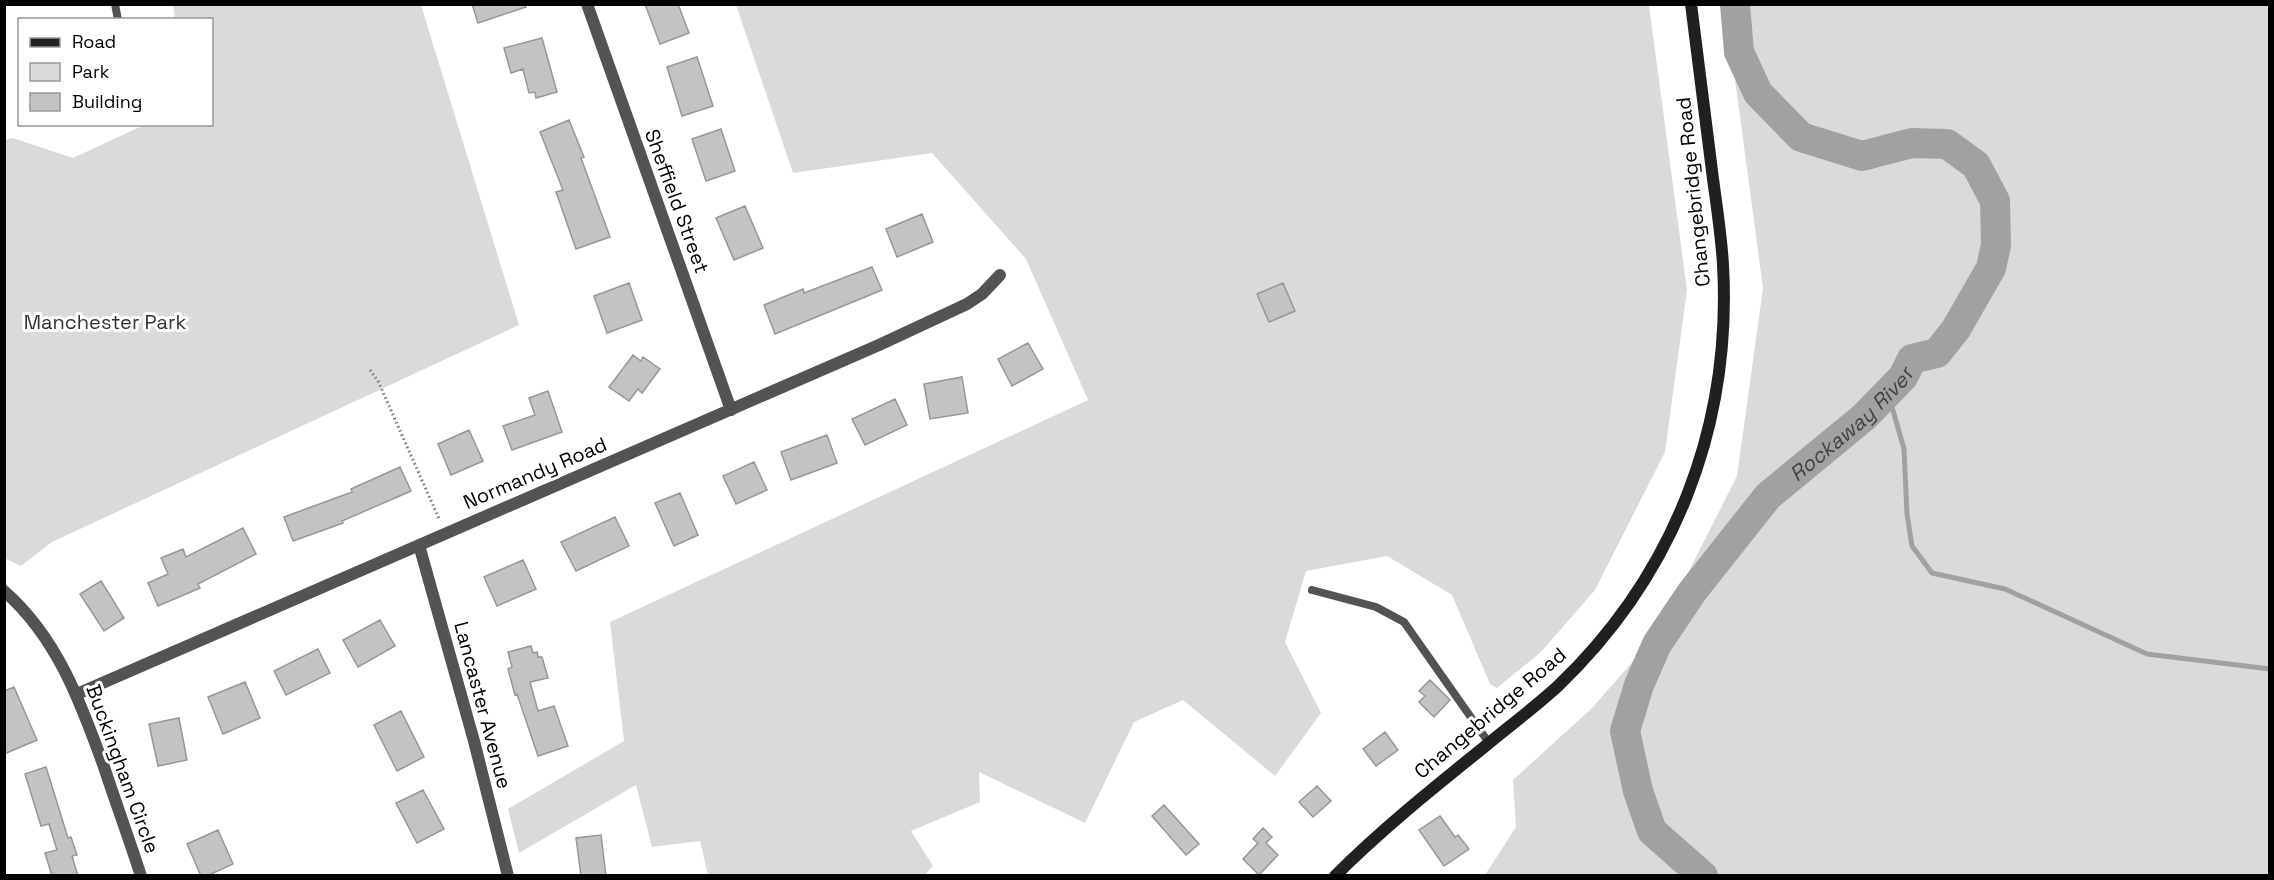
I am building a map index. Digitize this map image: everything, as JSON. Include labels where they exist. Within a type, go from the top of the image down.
[{"type":"main road","name":"Changebridge Road","points":[[1335,876],[1420,799],[1558,685],[1590,653],[1619,618],[1645,580],[1686,500],[1702,457],[1712,417],[1724,322],[1723,266],[1691,4]]},
{"type":"street","name":"Sheffield Street","points":[[587,4],[731,410]]},
{"type":"street","name":"Normandy Road","points":[[77,694],[731,410],[968,304],[982,294],[1000,275]]},
{"type":"street","name":"Lancaster Avenue","points":[[419,545],[474,741],[508,876]]},
{"type":"street","name":"Buckingham Circle","points":[[4,591],[37,624],[50,643],[77,694],[90,725],[141,876]]},
{"type":"lane","points":[[1312,590],[1376,607],[1404,622],[1489,743]]},
{"type":"path","points":[[370,370],[378,381],[445,534]]},
{"type":"green space","name":"Manchester Park","points":[[173,5],[421,5],[519,325],[52,542],[21,566],[4,558],[5,140],[13,138],[73,158],[142,126],[213,126],[213,18],[175,18]]},
{"type":"green space","points":[[736,5],[1649,5],[1687,290],[1665,452],[1595,590],[1541,652],[1497,688],[1490,684],[1452,595],[1387,556],[1306,571],[1285,642],[1321,713],[1275,776],[1183,700],[1134,722],[1085,823],[979,772],[980,802],[911,831],[933,866],[924,876],[708,875],[700,841],[652,847],[636,785],[519,853],[508,809],[624,741],[610,622],[1088,400],[1026,259],[932,153],[793,173]]},
{"type":"green space","points":[[1725,5],[2269,5],[2269,875],[1485,875],[1516,827],[1513,780],[1592,708],[1657,634],[1737,476],[1763,288]]},
{"type":"building","points":[[472,4],[525,4],[526,7],[478,23]]},
{"type":"building","points":[[645,4],[678,4],[689,33],[660,44]]},
{"type":"building","points":[[542,38],[557,92],[536,98],[535,92],[529,93],[523,69],[511,73],[504,48]]},
{"type":"building","points":[[697,57],[713,106],[682,116],[667,67]]},
{"type":"building","points":[[569,120],[584,157],[581,158],[610,237],[576,249],[556,192],[563,190],[540,132]]},
{"type":"building","points":[[721,129],[735,171],[706,181],[692,139]]},
{"type":"building","points":[[745,206],[763,248],[734,260],[716,218]]},
{"type":"building","points":[[922,214],[933,242],[897,257],[886,229]]},
{"type":"building","points":[[872,267],[882,290],[775,334],[764,305],[803,289],[804,293]]},
{"type":"building","points":[[629,283],[642,320],[607,333],[594,296]]},
{"type":"building","points":[[1283,283],[1295,311],[1269,322],[1257,294]]},
{"type":"building","points":[[1028,343],[1043,369],[1012,386],[998,359]]},
{"type":"building","points":[[633,355],[641,361],[643,357],[660,369],[642,393],[638,389],[629,401],[609,387]]},
{"type":"building","points":[[962,377],[968,413],[930,419],[924,384]]},
{"type":"building","points":[[548,391],[562,432],[512,450],[503,426],[535,415],[529,398]]},
{"type":"building","points":[[895,399],[907,425],[865,445],[852,419]]},
{"type":"building","points":[[469,430],[483,461],[451,475],[438,444]]},
{"type":"building","points":[[827,435],[837,463],[791,480],[781,452]]},
{"type":"building","points":[[754,462],[767,490],[736,504],[723,476]]},
{"type":"building","points":[[400,467],[411,491],[342,521],[343,523],[293,541],[284,517],[352,492],[351,489]]},
{"type":"building","points":[[680,493],[698,535],[674,546],[655,503]]},
{"type":"building","points":[[615,517],[629,546],[576,571],[561,542]]},
{"type":"building","points":[[243,528],[256,554],[198,584],[200,588],[158,606],[148,583],[168,574],[161,558],[183,549],[186,557]]},
{"type":"building","points":[[523,560],[536,589],[497,606],[484,577]]},
{"type":"building","points":[[101,581],[124,618],[104,631],[80,594]]},
{"type":"building","points":[[380,620],[395,646],[358,667],[343,640]]},
{"type":"building","points":[[531,646],[533,653],[537,652],[538,657],[542,657],[548,678],[530,682],[538,711],[554,706],[568,746],[538,756],[517,694],[515,695],[508,669],[512,667],[508,652]]},
{"type":"building","points":[[318,649],[330,673],[286,695],[274,671]]},
{"type":"building","points":[[1430,680],[1450,700],[1434,717],[1419,702],[1425,696],[1419,691]]},
{"type":"building","points":[[245,682],[260,718],[223,734],[208,697]]},
{"type":"building","points":[[14,687],[37,740],[4,754],[4,691]]},
{"type":"building","points":[[401,711],[424,757],[397,771],[374,725]]},
{"type":"building","points":[[179,718],[187,760],[158,766],[149,724]]},
{"type":"building","points":[[1385,732],[1398,750],[1376,766],[1363,749]]},
{"type":"building","points":[[46,767],[68,838],[71,837],[77,855],[72,856],[78,876],[52,876],[45,853],[57,850],[49,824],[41,826],[25,774]]},
{"type":"building","points":[[1317,786],[1331,801],[1313,817],[1299,802]]},
{"type":"building","points":[[423,790],[444,829],[417,843],[396,803]]},
{"type":"building","points":[[1164,805],[1199,844],[1186,855],[1152,816]]},
{"type":"building","points":[[1440,816],[1455,837],[1458,835],[1469,849],[1444,866],[1419,830]]},
{"type":"building","points":[[1263,828],[1272,837],[1266,843],[1278,855],[1259,875],[1243,859],[1258,843],[1253,839]]},
{"type":"building","points":[[218,830],[233,864],[207,876],[201,876],[187,844]]},
{"type":"building","points":[[601,835],[606,876],[581,876],[576,838]]},
{"type":"waterway","name":"Rockaway River","points":[[1703,876],[1652,831],[1638,791],[1625,731],[1639,685],[1657,644],[1692,592],[1768,496],[1864,417],[1903,377],[1912,359],[1937,353],[1956,329],[1991,268],[1996,245],[1995,201],[1976,165],[1947,144],[1912,143],[1862,156],[1801,137],[1758,93],[1739,52],[1735,4]]},
{"type":"waterway","points":[[1888,393],[1904,449],[1907,514],[1912,546],[1932,573],[2005,589],[2147,654],[2270,669]]}]
